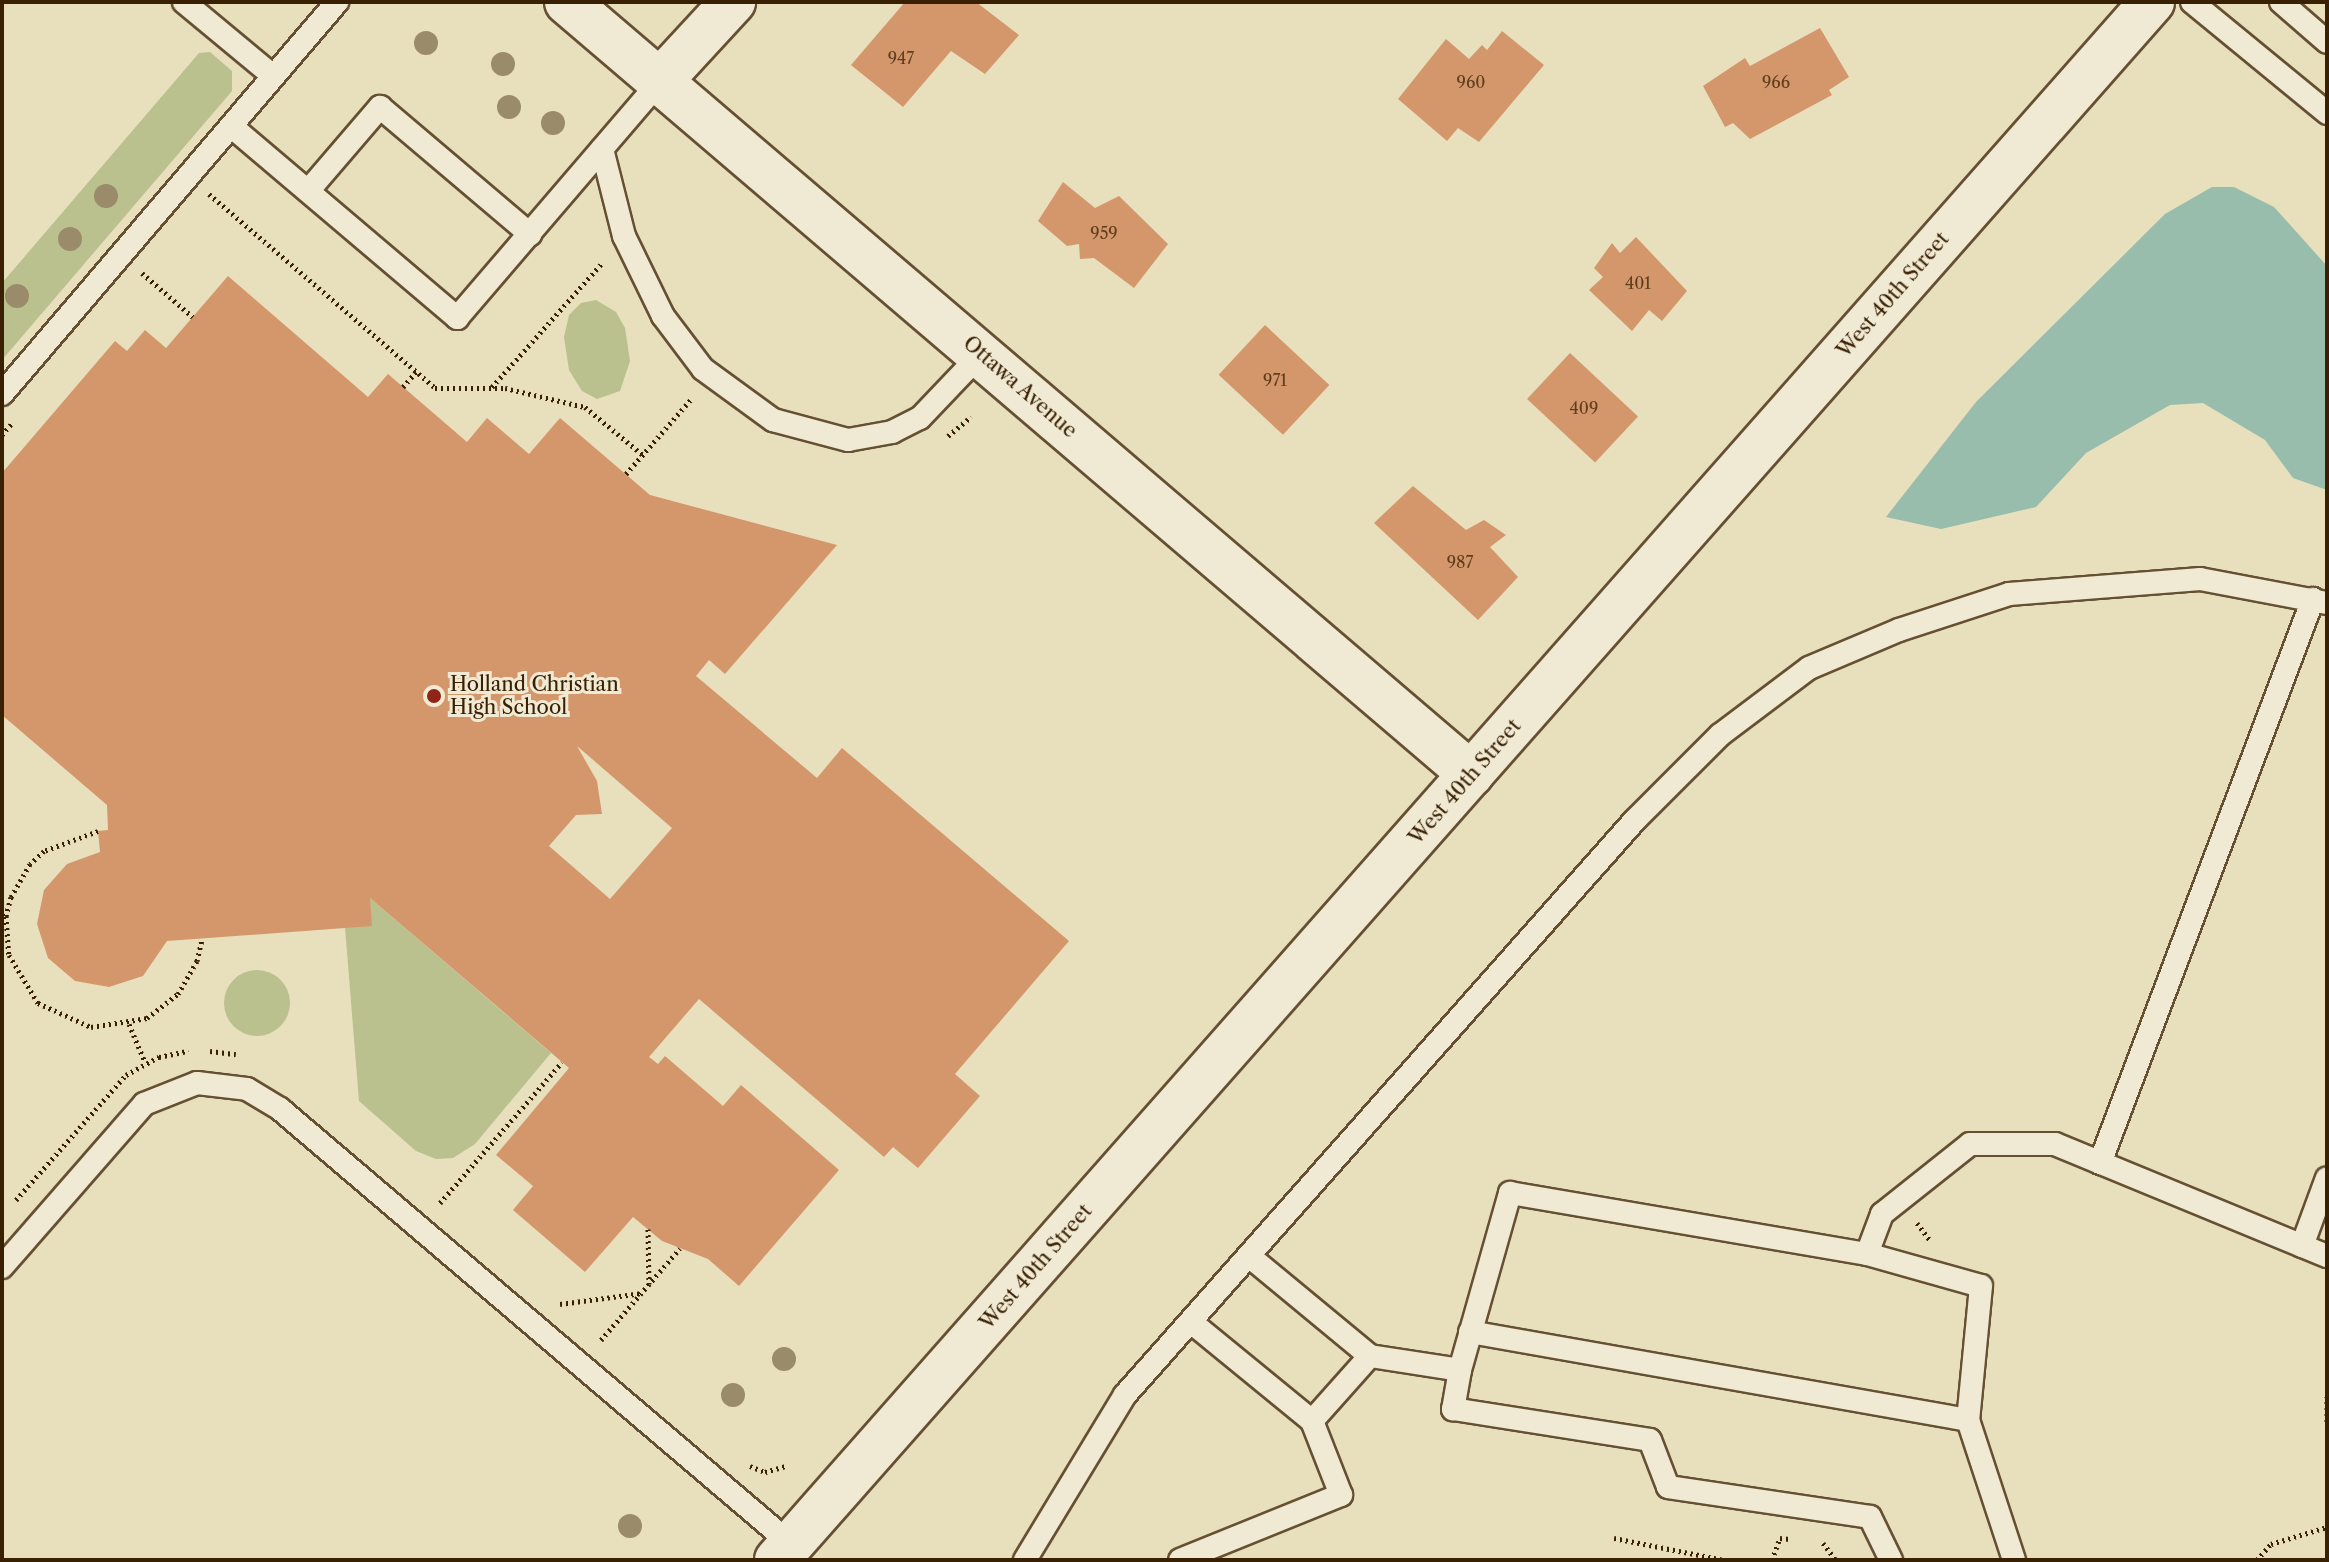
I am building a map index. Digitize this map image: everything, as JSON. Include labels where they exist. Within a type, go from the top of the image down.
[{"type":"street","name":"Ottawa Avenue","points":[[567,2],[1471,774]]},
{"type":"street","points":[[660,81],[733,2]]},
{"type":"street","name":"West 40th Street","points":[[784,1552],[2152,2]]},
{"type":"lane","points":[[184,2],[273,76]]},
{"type":"lane","points":[[2,394],[337,2]]},
{"type":"lane","points":[[2192,2],[2327,113]]},
{"type":"lane","points":[[2281,2],[2327,42]]},
{"type":"lane","points":[[231,126],[457,318],[660,81]]},
{"type":"lane","points":[[308,191],[380,107],[530,234]]},
{"type":"lane","points":[[602,149],[624,236],[657,306],[703,369],[760,413],[822,437],[871,438],[920,418],[981,354]]},
{"type":"lane","points":[[1025,1560],[1125,1395],[1635,820],[1720,735],[1809,668],[1899,630],[2009,594],[2200,579],[2320,601],[2100,1163]]},
{"type":"lane","points":[[2,1267],[144,1104],[197,1083],[247,1089],[280,1109],[784,1552]]},
{"type":"lane","points":[[1867,1254],[1882,1214],[1970,1144],[2055,1144],[2327,1256]]},
{"type":"lane","points":[[2302,1246],[2327,1178]]},
{"type":"lane","points":[[1891,1560],[1870,1517],[1668,1487],[1650,1440],[1453,1409],[1470,1332],[1510,1193],[1867,1254],[1981,1286],[1968,1420],[2014,1560]]},
{"type":"lane","points":[[1249,1256],[1370,1356],[1460,1370]]},
{"type":"lane","points":[[1180,1560],[1341,1495],[1312,1421],[1191,1322]]},
{"type":"lane","points":[[1470,1332],[1968,1420]]},
{"type":"lane","points":[[1312,1421],[1370,1356]]},
{"type":"path","points":[[209,193],[435,388],[492,387],[585,407],[643,455]]},
{"type":"path","points":[[492,387],[602,262]]},
{"type":"path","points":[[141,273],[193,317]]},
{"type":"path","points":[[403,387],[416,372]]},
{"type":"path","points":[[626,474],[692,398]]},
{"type":"path","points":[[98,831],[44,851],[19,880],[8,909],[9,955],[38,1003],[91,1027],[129,1024],[178,994],[197,961],[202,939]]},
{"type":"path","points":[[2,904],[8,909]]},
{"type":"path","points":[[129,1024],[145,1062]]},
{"type":"path","points":[[440,1203],[562,1062]]},
{"type":"path","points":[[1918,1215],[1917,1225],[1930,1241]]},
{"type":"path","points":[[648,1229],[649,1284]]},
{"type":"path","points":[[601,1340],[680,1248]]},
{"type":"path","points":[[560,1304],[642,1293]]},
{"type":"path","points":[[2327,1396],[2327,1422]]},
{"type":"path","points":[[2257,1560],[2271,1544],[2327,1527]]},
{"type":"path","points":[[1614,1538],[1724,1560]]},
{"type":"path","points":[[1772,1560],[1780,1538],[1804,1541]]},
{"type":"path","points":[[1816,1542],[1828,1544],[1836,1560]]},
{"type":"shaded area","points":[[210,52],[232,71],[232,91],[2,360],[2,283],[199,53]]},
{"type":"shaded area","points":[[2212,187],[2234,187],[2274,207],[2327,266],[2327,490],[2293,478],[2265,440],[2203,403],[2170,405],[2086,453],[2036,507],[1941,529],[1886,517],[1976,402],[2165,214]]},
{"type":"shaded area","points":[[596,300],[616,312],[625,328],[630,361],[620,391],[597,399],[582,391],[569,370],[564,337],[569,315],[581,303]]},
{"type":"shaded area","points":[[370,898],[551,1053],[475,1144],[453,1158],[436,1159],[416,1151],[359,1101],[345,927]]},
{"type":"shaded area","points":[[257,970],[270,973],[280,980],[287,990],[290,1003],[287,1016],[280,1026],[270,1033],[257,1036],[244,1033],[234,1026],[227,1016],[224,1003],[227,990],[234,980],[244,973]]},
{"type":"building","points":[[905,2],[976,2],[1019,35],[985,74],[951,51],[903,107],[851,65]]},
{"type":"building","points":[[1820,28],[1849,77],[1829,90],[1832,95],[1750,139],[1733,123],[1725,127],[1703,86],[1745,58],[1750,66]]},
{"type":"building","points":[[1502,31],[1544,65],[1479,142],[1458,128],[1447,141],[1398,99],[1446,39],[1469,59],[1482,45],[1487,50]]},
{"type":"building","points":[[1063,182],[1095,208],[1119,196],[1168,244],[1134,288],[1094,258],[1080,259],[1079,244],[1067,246],[1038,221]]},
{"type":"building","points":[[1636,237],[1687,291],[1662,321],[1649,310],[1632,331],[1589,290],[1603,277],[1594,268],[1612,243],[1620,253]]},
{"type":"building","points":[[228,276],[368,397],[388,374],[467,442],[487,418],[529,454],[560,418],[650,495],[837,545],[725,674],[709,660],[696,676],[817,778],[842,748],[1069,941],[955,1074],[980,1096],[918,1168],[893,1147],[884,1157],[699,999],[649,1057],[658,1064],[665,1056],[723,1106],[741,1085],[839,1170],[739,1286],[708,1259],[662,1241],[633,1217],[585,1272],[513,1210],[533,1186],[496,1155],[569,1068],[370,898],[372,926],[167,941],[143,976],[109,987],[75,981],[48,958],[37,924],[44,890],[67,864],[100,852],[98,831],[108,830],[107,805],[2,715],[2,473],[115,341],[127,351],[145,330],[166,348]],"holes":[[[577,746],[672,828],[610,899],[549,846],[576,815],[602,814],[597,781]]]},
{"type":"building","points":[[1265,325],[1329,385],[1283,435],[1219,375]]},
{"type":"building","points":[[1570,353],[1638,416],[1595,463],[1527,399]]},
{"type":"building","points":[[1413,486],[1466,530],[1484,520],[1506,535],[1490,547],[1518,577],[1478,620],[1374,523]]},
{"type":"place","name":"Holland Christian High School","points":[[434,696]]}]
